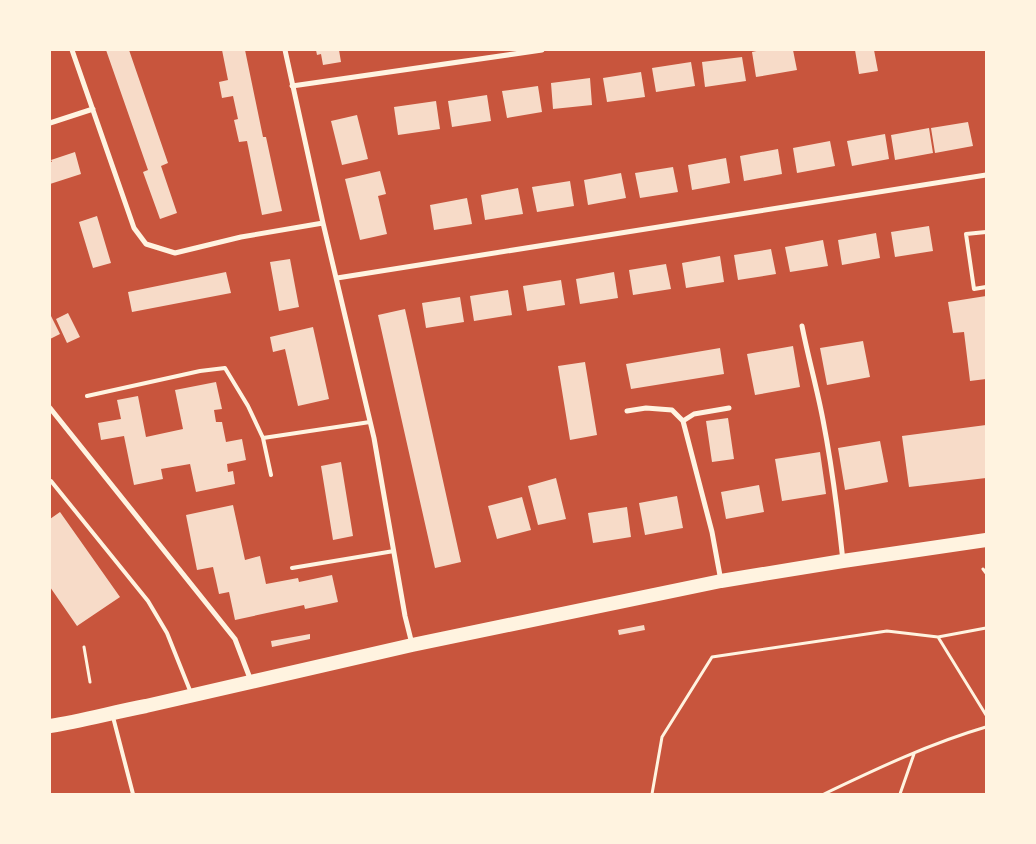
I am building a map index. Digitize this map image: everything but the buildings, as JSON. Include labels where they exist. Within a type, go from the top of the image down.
[{"type":"highway","points":[[50,726],[412,645],[721,581],[986,540]]},
{"type":"street","points":[[72,50],[134,228],[146,244],[175,253],[242,237],[323,223]]},
{"type":"street","points":[[285,50],[370,422],[405,616],[412,645]]},
{"type":"street","points":[[292,86],[542,50]]},
{"type":"street","points":[[50,122],[92,109]]},
{"type":"street","points":[[337,278],[986,175]]},
{"type":"street","points":[[802,326],[823,420],[843,561]]},
{"type":"street","points":[[50,408],[235,639],[252,681]]},
{"type":"street","points":[[627,411],[646,408],[672,410],[683,421],[712,532],[721,581]]},
{"type":"street","points":[[683,421],[694,414],[728,408]]},
{"type":"lane","points":[[986,232],[966,234],[974,289],[986,287]]},
{"type":"lane","points":[[87,396],[200,371],[225,368],[248,406],[262,438],[271,475]]},
{"type":"lane","points":[[262,438],[370,422]]},
{"type":"lane","points":[[51,481],[148,601],[167,633],[192,695]]},
{"type":"lane","points":[[292,568],[394,551]]},
{"type":"lane","points":[[112,712],[133,794]]},
{"type":"path","points":[[983,570],[986,573]]},
{"type":"path","points":[[652,794],[662,737],[712,657],[887,631],[938,637],[986,628]]},
{"type":"path","points":[[938,637],[986,715]]},
{"type":"path","points":[[84,647],[90,682]]},
{"type":"path","points":[[824,794],[879,768],[966,732],[986,726]]},
{"type":"path","points":[[900,794],[914,754]]}]
